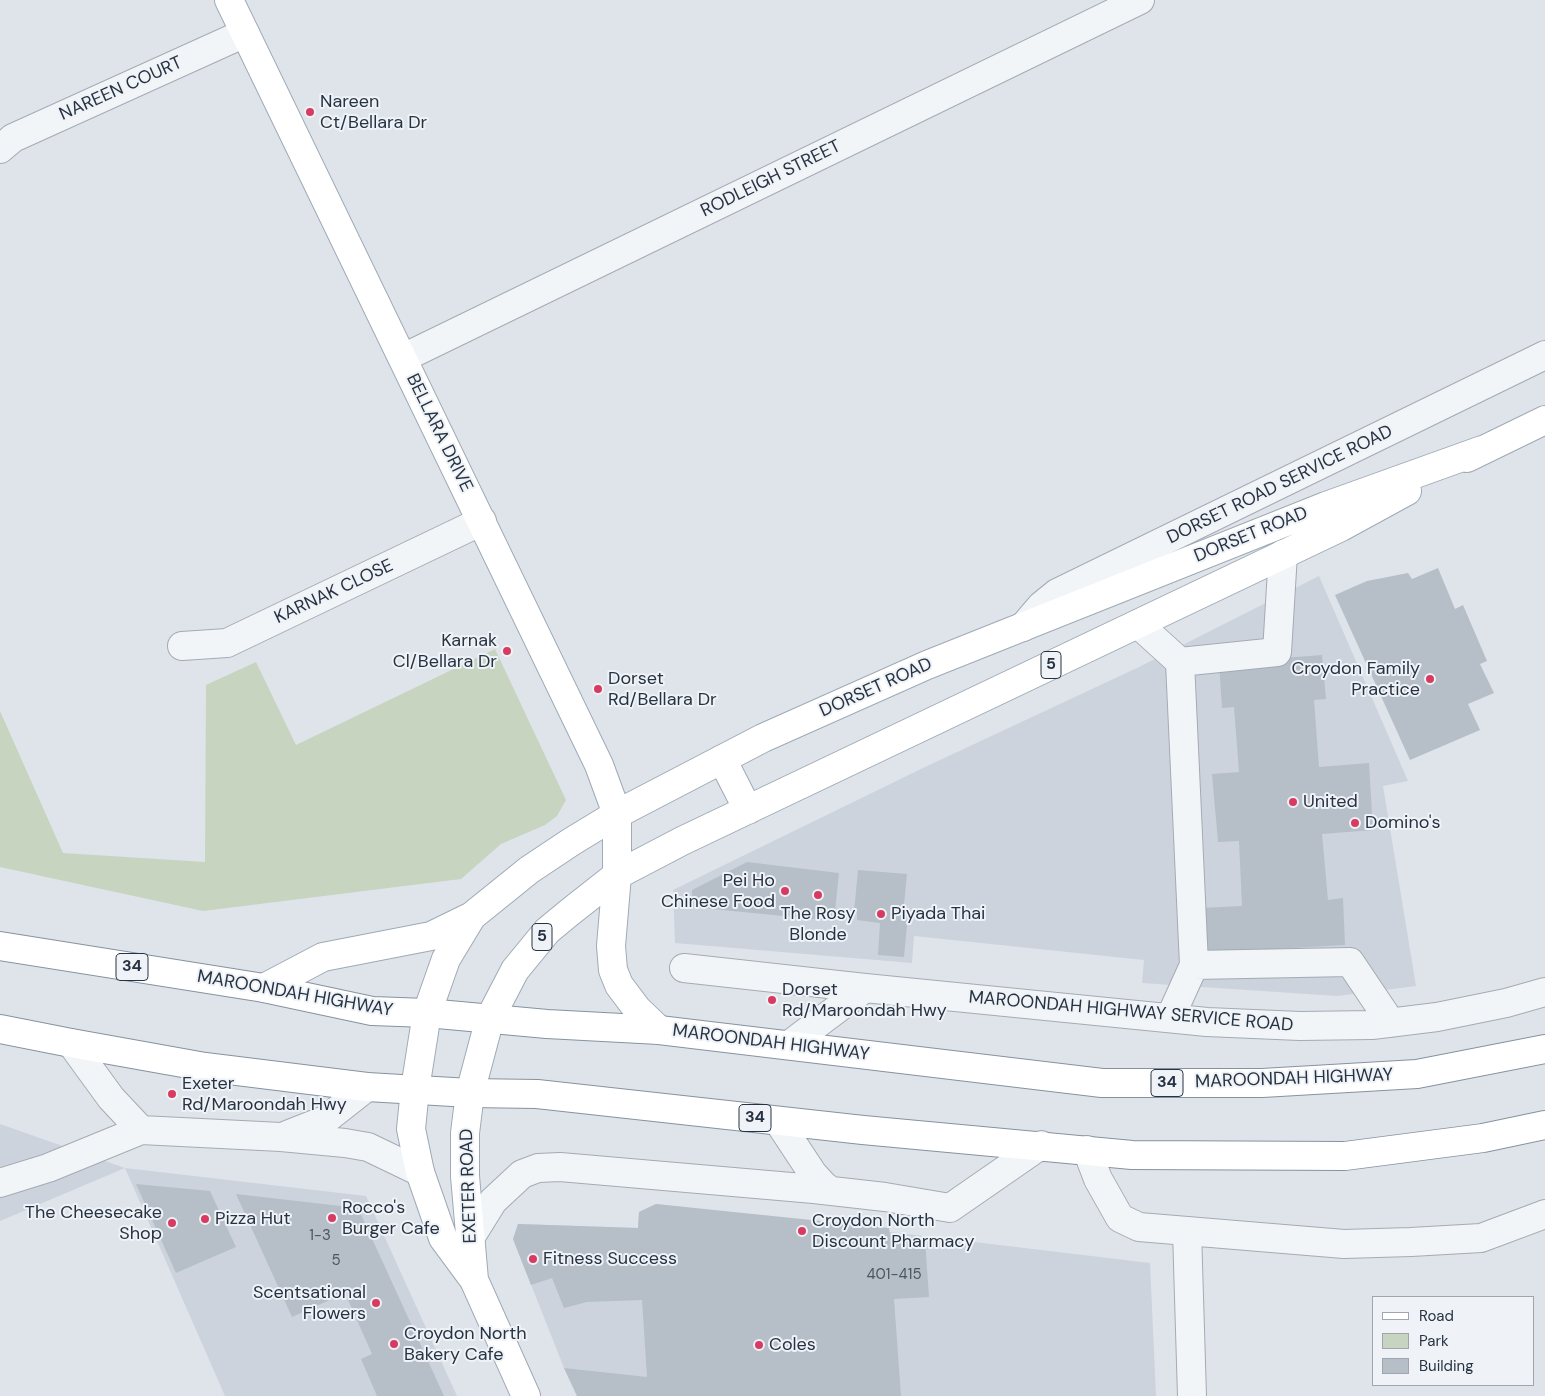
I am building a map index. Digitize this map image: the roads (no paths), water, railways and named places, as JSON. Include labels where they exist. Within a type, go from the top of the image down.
[{"type":"main road","name":"BELLARA DRIVE","points":[[229,0],[600,766],[617,814],[612,937],[613,970],[619,985],[636,1009],[659,1030]]},
{"type":"main road","name":"DORSET ROAD","points":[[470,1093],[490,1018],[515,970],[547,931],[616,875],[682,841],[1341,527],[1482,450],[1545,420]]},
{"type":"main road","name":"DORSET ROAD","points":[[415,1089],[427,1013],[446,958],[472,916],[529,870],[617,814],[763,738],[927,665],[1326,506],[1482,450]]},
{"type":"main road","points":[[722,759],[748,810]]},
{"type":"main road","points":[[264,988],[323,957],[432,936],[472,916]]},
{"type":"main road","name":"MAROONDAH HIGHWAY","points":[[0,946],[264,988],[372,1011],[427,1013],[547,1024],[659,1030],[1112,1083],[1262,1083],[1417,1074],[1545,1049]]},
{"type":"main road","name":"34","points":[[0,1028],[71,1043],[206,1067],[367,1087],[470,1093],[537,1094],[1132,1155],[1345,1156],[1482,1138],[1545,1125]]},
{"type":"main road","name":"EXETER ROAD","points":[[415,1089],[411,1128],[420,1172],[443,1238],[474,1280],[526,1396]]},
{"type":"main road","name":"EXETER ROAD","points":[[470,1093],[464,1133],[465,1176],[474,1280]]},
{"type":"street","name":"RODLEIGH STREET","points":[[403,358],[1140,0]]},
{"type":"street","name":"NAREEN COURT","points":[[0,149],[13,138],[245,33]]},
{"type":"street","name":"DORSET ROAD SERVICE ROAD","points":[[1023,627],[1041,606],[1057,593],[1545,355]]},
{"type":"street","name":"KARNAK CLOSE","points":[[182,646],[226,643],[482,521]]},
{"type":"street","points":[[1180,662],[1277,652],[1283,554]]},
{"type":"street","points":[[1138,624],[1180,662],[1194,964],[1170,1018]]},
{"type":"street","points":[[1194,964],[1350,962],[1390,1023]]},
{"type":"street","name":"MAROONDAH HIGHWAY SERVICE ROAD","points":[[684,968],[1207,1022],[1300,1026],[1372,1026],[1437,1017],[1506,1003],[1545,992]]},
{"type":"street","points":[[789,1045],[865,988]]},
{"type":"street","points":[[71,1043],[111,1098],[141,1130]]},
{"type":"street","points":[[281,1137],[325,1120],[367,1087]]},
{"type":"street","points":[[778,1120],[796,1151],[813,1174],[831,1191]]},
{"type":"street","points":[[0,1183],[48,1168],[141,1130],[281,1137],[345,1143],[368,1147],[420,1172]]},
{"type":"street","points":[[470,1238],[493,1201],[522,1174],[538,1168],[560,1166],[831,1191],[950,1208],[1041,1145]]},
{"type":"street","points":[[1087,1150],[1098,1179],[1120,1218],[1139,1227],[1344,1244],[1411,1242],[1481,1238],[1545,1214]]},
{"type":"street","points":[[1187,1231],[1192,1396]]},
{"type":"place","name":"Nareen Ct/Bellara Dr","points":[[310,112]]},
{"type":"place","name":"Karnak Cl/Bellara Dr","points":[[507,651]]},
{"type":"place","name":"Croydon Family Practice","points":[[1430,679]]},
{"type":"place","name":"Dorset Rd/Bellara Dr","points":[[598,689]]},
{"type":"place","name":"United","points":[[1293,802]]},
{"type":"place","name":"Domino's","points":[[1355,823]]},
{"type":"place","name":"Pei Ho Chinese Food","points":[[785,891]]},
{"type":"place","name":"The Rosy Blonde","points":[[818,895]]},
{"type":"place","name":"Piyada Thai","points":[[881,914]]},
{"type":"place","name":"Dorset Rd/Maroondah Hwy","points":[[772,1000]]},
{"type":"place","name":"Exeter Rd/Maroondah Hwy","points":[[172,1094]]},
{"type":"place","name":"Rocco's Burger Cafe","points":[[332,1218]]},
{"type":"place","name":"Pizza Hut","points":[[205,1219]]},
{"type":"place","name":"The Cheesecake Shop","points":[[172,1223]]},
{"type":"place","name":"Croydon North Discount Pharmacy","points":[[802,1231]]},
{"type":"place","name":"Fitness Success","points":[[533,1259]]},
{"type":"place","name":"Scentsational Flowers","points":[[376,1303]]},
{"type":"place","name":"Croydon North Bakery Cafe","points":[[394,1344]]},
{"type":"place","name":"Coles","points":[[759,1345]]}]
